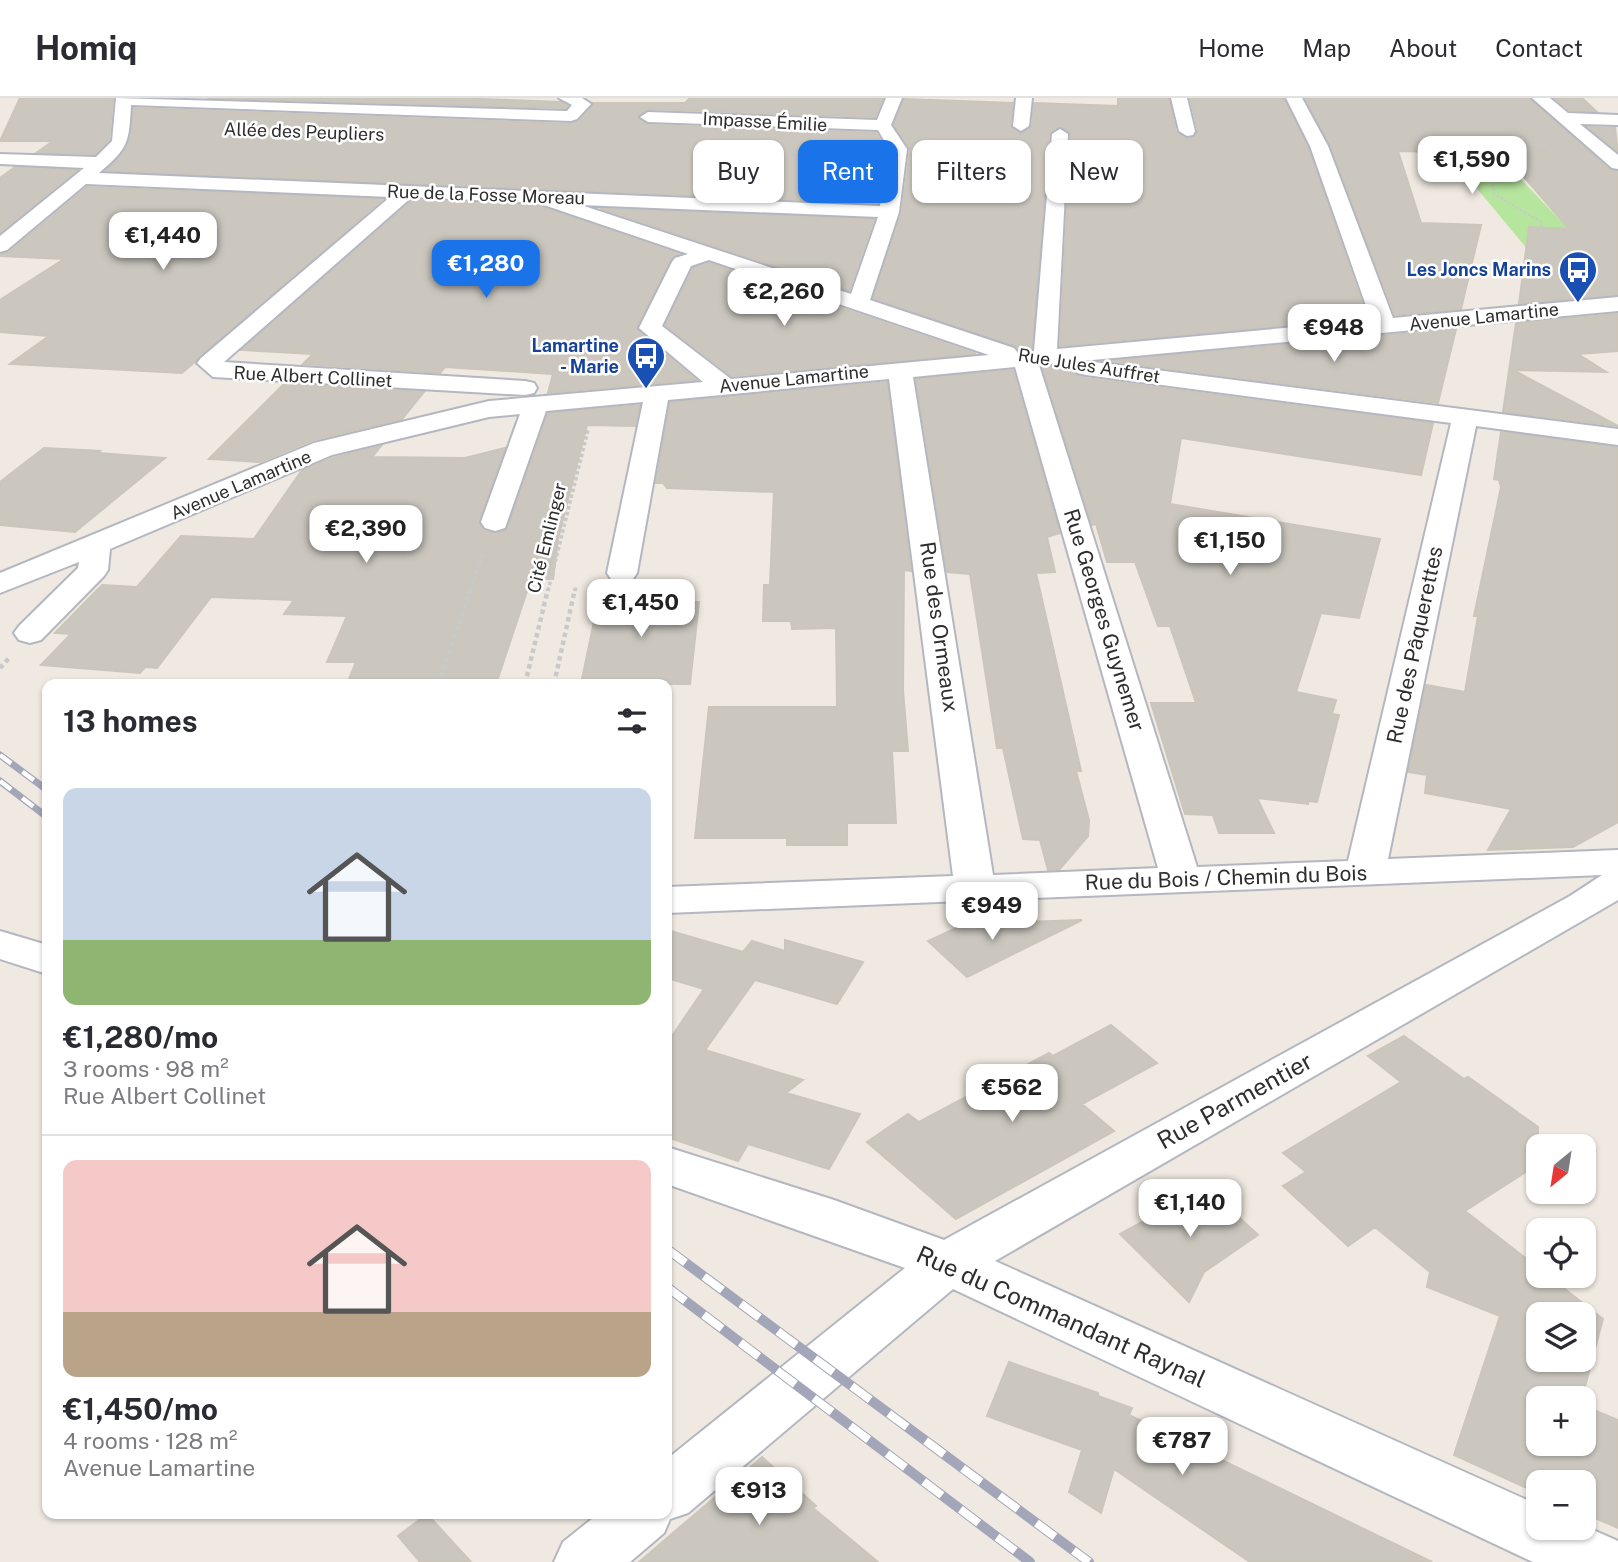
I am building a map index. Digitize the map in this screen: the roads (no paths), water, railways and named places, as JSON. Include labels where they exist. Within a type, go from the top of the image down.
[{"type":"street","points":[[0,246],[102,163],[119,145],[129,125],[124,99],[571,116],[583,104],[567,98]]},
{"type":"street","points":[[858,304],[889,212],[898,149],[883,125],[894,98]]},
{"type":"street","points":[[1021,126],[1024,98]]},
{"type":"street","points":[[1179,98],[1187,131]]},
{"type":"street","points":[[1294,98],[1319,146],[1382,320],[1390,327]]},
{"type":"street","points":[[1540,98],[1618,163]]},
{"type":"street","name":"Impasse Émilie","points":[[648,117],[883,125]]},
{"type":"street","points":[[1564,118],[1618,120]]},
{"type":"street","points":[[1035,359],[1060,134]]},
{"type":"street","points":[[0,159],[102,163]]},
{"type":"street","name":"Rue de la Fosse Moreau","points":[[84,178],[889,212]]},
{"type":"street","name":"Rue Albert Collinet","points":[[407,192],[209,363],[222,372],[556,390],[596,399]]},
{"type":"street","name":"Rue Jules Auffret","points":[[539,197],[858,304],[1035,359],[1618,437]]},
{"type":"street","points":[[708,254],[682,262],[650,328],[724,386]]},
{"type":"street","name":"Avenue Lamartine","points":[[0,584],[95,547],[323,449],[489,409],[1618,304]]},
{"type":"street","name":"Rue Georges Guynemer","points":[[1035,359],[1181,880]]},
{"type":"street","name":"Rue des Ormeaux","points":[[900,369],[975,887]]},
{"type":"street","points":[[622,573],[657,394]]},
{"type":"street","points":[[495,522],[536,404]]},
{"type":"street","name":"Rue des Pâquerettes","points":[[1365,873],[1465,417]]},
{"type":"street","points":[[30,633],[93,570],[95,547]]},
{"type":"street","name":"Rue du Bois / Chemin du Bois","points":[[672,900],[1618,862]]},
{"type":"street","name":"Rue Parmentier","points":[[672,1490],[948,1263],[1584,905],[1618,882]]},
{"type":"street","name":"Rue du Commandant Raynal","points":[[672,1167],[817,1214],[948,1263],[1598,1562]]},
{"type":"street","points":[[585,1562],[637,1519]]},
{"type":"railway","points":[[0,755],[42,786]]},
{"type":"railway","points":[[0,781],[42,813]]},
{"type":"railway","points":[[672,1253],[1089,1562]]},
{"type":"railway","points":[[672,1291],[1030,1562]]},
{"type":"place","name":"Les Joncs Marins","points":[[1578,304]]},
{"type":"place","name":"Lamartine - Marie","points":[[646,390]]}]
